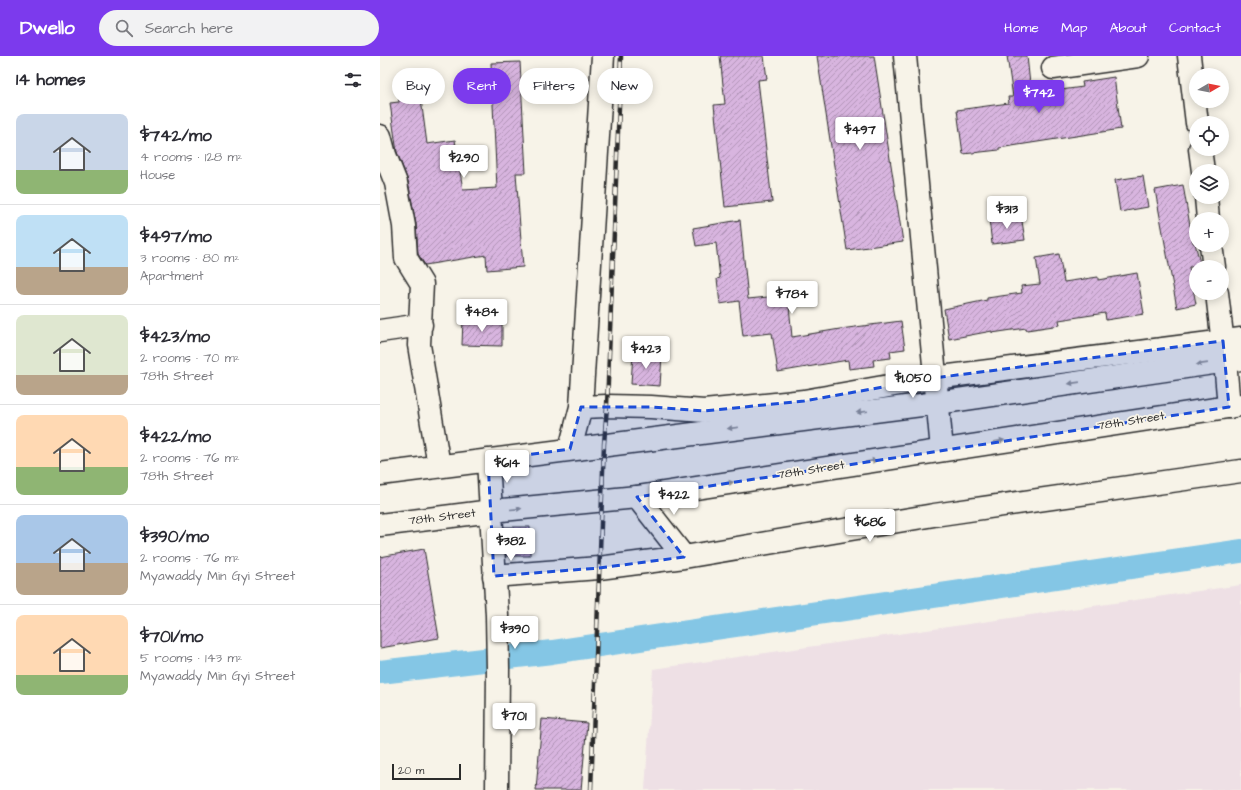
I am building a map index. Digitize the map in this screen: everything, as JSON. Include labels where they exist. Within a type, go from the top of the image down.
[{"type":"street","points":[[570,449],[581,407],[603,56]]},
{"type":"street","points":[[905,56],[934,378],[942,450]]},
{"type":"street","points":[[1053,68],[1138,56]]},
{"type":"street","points":[[1189,56],[1196,116]]},
{"type":"street","points":[[380,136],[385,155],[396,183],[404,226],[406,258],[422,284],[419,345],[439,466]]},
{"type":"street","points":[[1219,300],[1233,350],[1235,406]]},
{"type":"street","points":[[380,331],[421,325]]},
{"type":"street","points":[[581,407],[651,407],[704,412],[804,401],[934,378],[1233,350]]},
{"type":"street","points":[[380,474],[937,403],[1233,350]]},
{"type":"street","name":"78th Street","points":[[380,525],[492,511],[636,497],[1235,406]]},
{"type":"street","points":[[488,460],[492,511],[497,631],[497,790]]},
{"type":"street","points":[[494,576],[599,568],[684,557],[934,515],[1241,471]]},
{"type":"street","points":[[636,497],[684,557]]},
{"type":"highlighted area","points":[[1223,341],[1229,407],[637,497],[684,557],[599,568],[494,576],[488,460],[570,449],[581,407],[651,407],[704,411],[804,401],[934,378]]},
{"type":"shaded area","points":[[1241,585],[1241,790],[645,790],[653,669]]},
{"type":"building","points":[[720,56],[764,56],[767,79],[758,80],[772,202],[725,207],[714,105],[725,104]]},
{"type":"building","points":[[817,56],[874,56],[903,242],[847,250]]},
{"type":"building","points":[[1007,56],[1027,56],[1031,94],[1083,87],[1082,82],[1114,77],[1121,129],[999,148],[999,150],[963,154],[957,110],[1009,103],[1008,97],[1013,97]]},
{"type":"building","points":[[520,62],[519,104],[522,104],[526,173],[516,173],[523,267],[487,270],[486,255],[425,265],[418,254],[416,224],[408,181],[397,152],[390,103],[422,104],[427,144],[455,140],[463,190],[497,188],[493,104],[511,104],[511,68],[491,68],[491,63]]},
{"type":"building","points":[[1143,176],[1148,207],[1120,212],[1115,180]]},
{"type":"building","points":[[1183,185],[1189,220],[1189,252],[1197,252],[1199,260],[1189,260],[1189,300],[1195,300],[1196,304],[1177,308],[1155,190]]},
{"type":"building","points":[[1021,215],[1025,240],[992,244],[989,219]]},
{"type":"building","points":[[740,220],[748,299],[788,295],[792,337],[901,321],[905,349],[890,351],[891,358],[873,360],[874,366],[849,369],[848,360],[778,372],[772,333],[743,336],[739,301],[720,304],[717,279],[720,278],[716,243],[696,246],[693,228]]},
{"type":"building","points":[[1059,254],[1064,282],[1098,277],[1098,280],[1137,273],[1144,314],[1106,320],[1105,313],[1059,320],[1060,325],[1027,330],[1026,328],[992,333],[992,331],[949,339],[944,309],[987,300],[987,298],[1022,293],[1021,286],[1040,284],[1036,258]]},
{"type":"building","points":[[463,319],[502,320],[502,346],[462,345]]},
{"type":"building","points":[[633,353],[662,355],[660,386],[631,384]]},
{"type":"building","points":[[504,527],[530,527],[530,556],[506,556]]},
{"type":"building","points":[[424,549],[439,638],[380,648],[380,557]]},
{"type":"building","points":[[542,719],[587,723],[581,790],[536,790]]},
{"type":"waterway","points":[[380,672],[552,652],[1241,551]]},
{"type":"railway","points":[[591,790],[621,56]]}]
